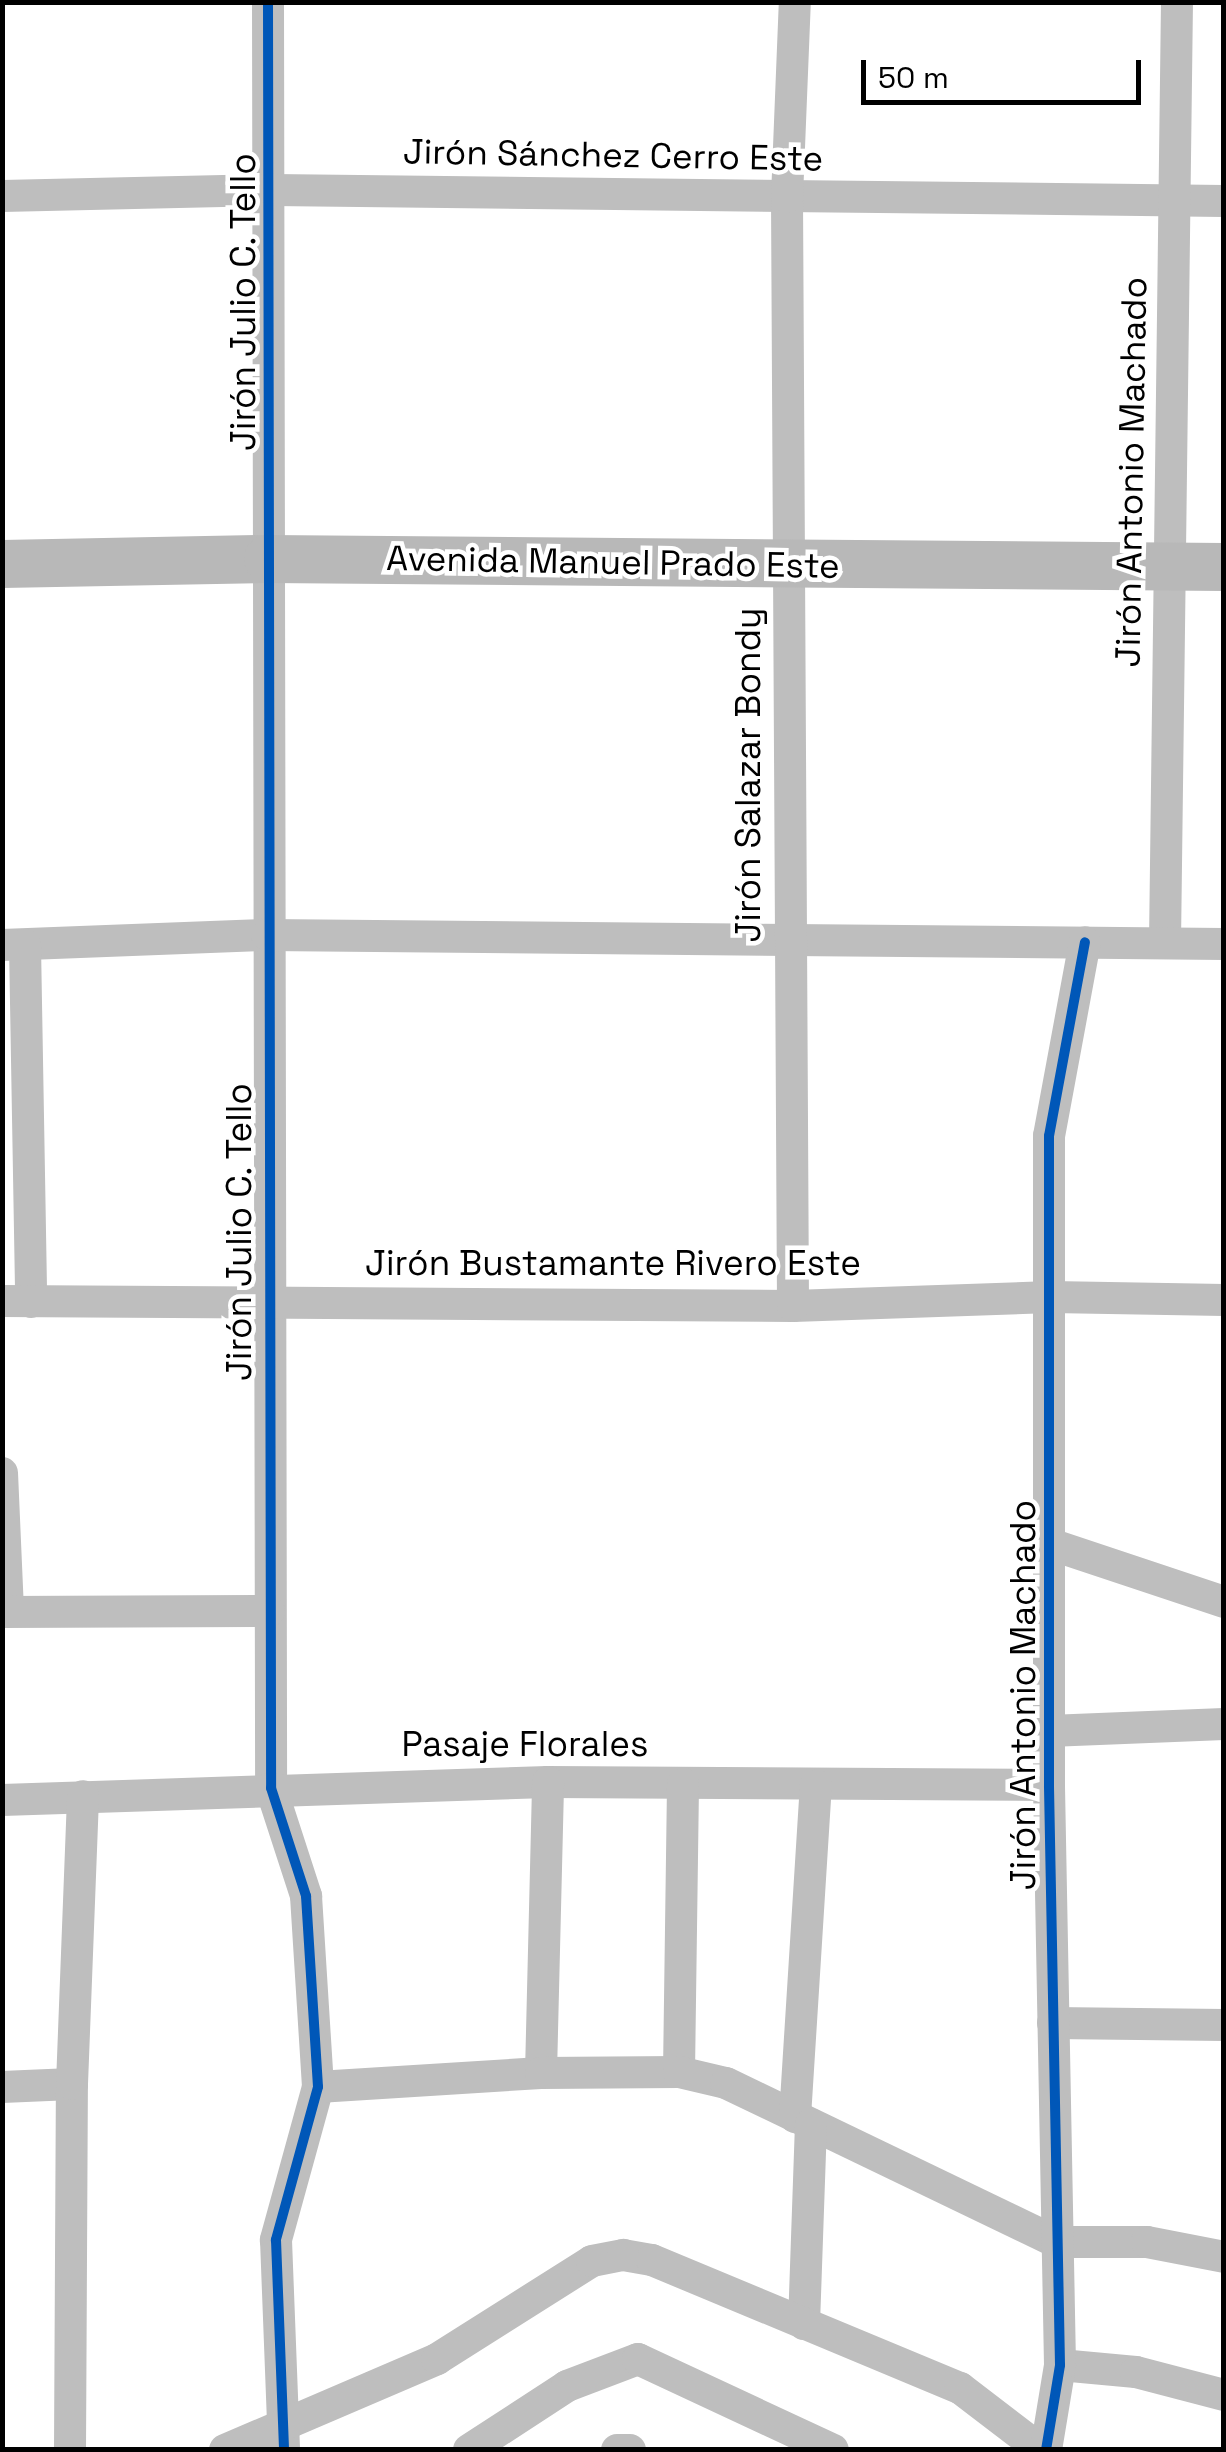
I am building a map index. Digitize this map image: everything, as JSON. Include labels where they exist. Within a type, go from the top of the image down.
[{"type":"street","name":"Jirón Julio C. Tello","points":[[268,2],[273,190],[266,935],[271,1788],[306,1896],[318,2088],[276,2240],[283,2438]]},
{"type":"street","name":"Jirón Salazar Bondy","points":[[792,1306],[786,197],[795,2]]},
{"type":"street","name":"Jirón Antonio Machado","points":[[1165,943],[1177,2]]},
{"type":"street","name":"Jirón Sánchez Cerro Este","points":[[2,196],[273,190],[1224,201]]},
{"type":"street","name":"Avenida Manuel Prado Este","points":[[2,564],[268,559],[1224,567]]},
{"type":"street","points":[[17,1301],[14,945],[266,935],[1224,944]]},
{"type":"street","name":"Jirón Antonio Machado","points":[[1043,2450],[1060,2365],[1049,1785],[1049,1136],[1085,942]]},
{"type":"street","name":"Jirón Bustamante Rivero Este","points":[[17,1301],[792,1306],[1051,1297],[1224,1300]]},
{"type":"street","points":[[2,1473],[5,1612],[269,1612]]},
{"type":"street","points":[[1050,1544],[1224,1602]]},
{"type":"street","points":[[1049,1731],[1224,1724]]},
{"type":"street","points":[[541,2072],[548,1782]]},
{"type":"street","name":"Pasaje Florales","points":[[2,1800],[271,1788],[548,1782],[1049,1785]]},
{"type":"street","points":[[679,2072],[682,1784]]},
{"type":"street","points":[[804,2324],[803,2121],[816,1786]]},
{"type":"street","points":[[70,2450],[72,2084],[82,1796]]},
{"type":"street","points":[[1053,2024],[1224,2025]]},
{"type":"street","points":[[318,2088],[541,2072],[679,2072],[726,2083],[1056,2242],[1147,2242],[1224,2257]]},
{"type":"street","points":[[2,2087],[72,2084]]},
{"type":"street","points":[[224,2450],[283,2438],[437,2359],[592,2260],[622,2254],[652,2260],[960,2388],[1043,2450]]},
{"type":"street","points":[[469,2450],[567,2386],[638,2359],[833,2450]]},
{"type":"street","points":[[1060,2365],[1136,2372],[1224,2395]]},
{"type":"street","points":[[617,2450],[630,2450]]},
{"type":"cycle path","points":[[268,2],[271,1788],[306,1896],[318,2087],[276,2240],[284,2450]]},
{"type":"cycle path","points":[[1046,2450],[1060,2365],[1049,1785],[1049,1136],[1085,942]]}]
